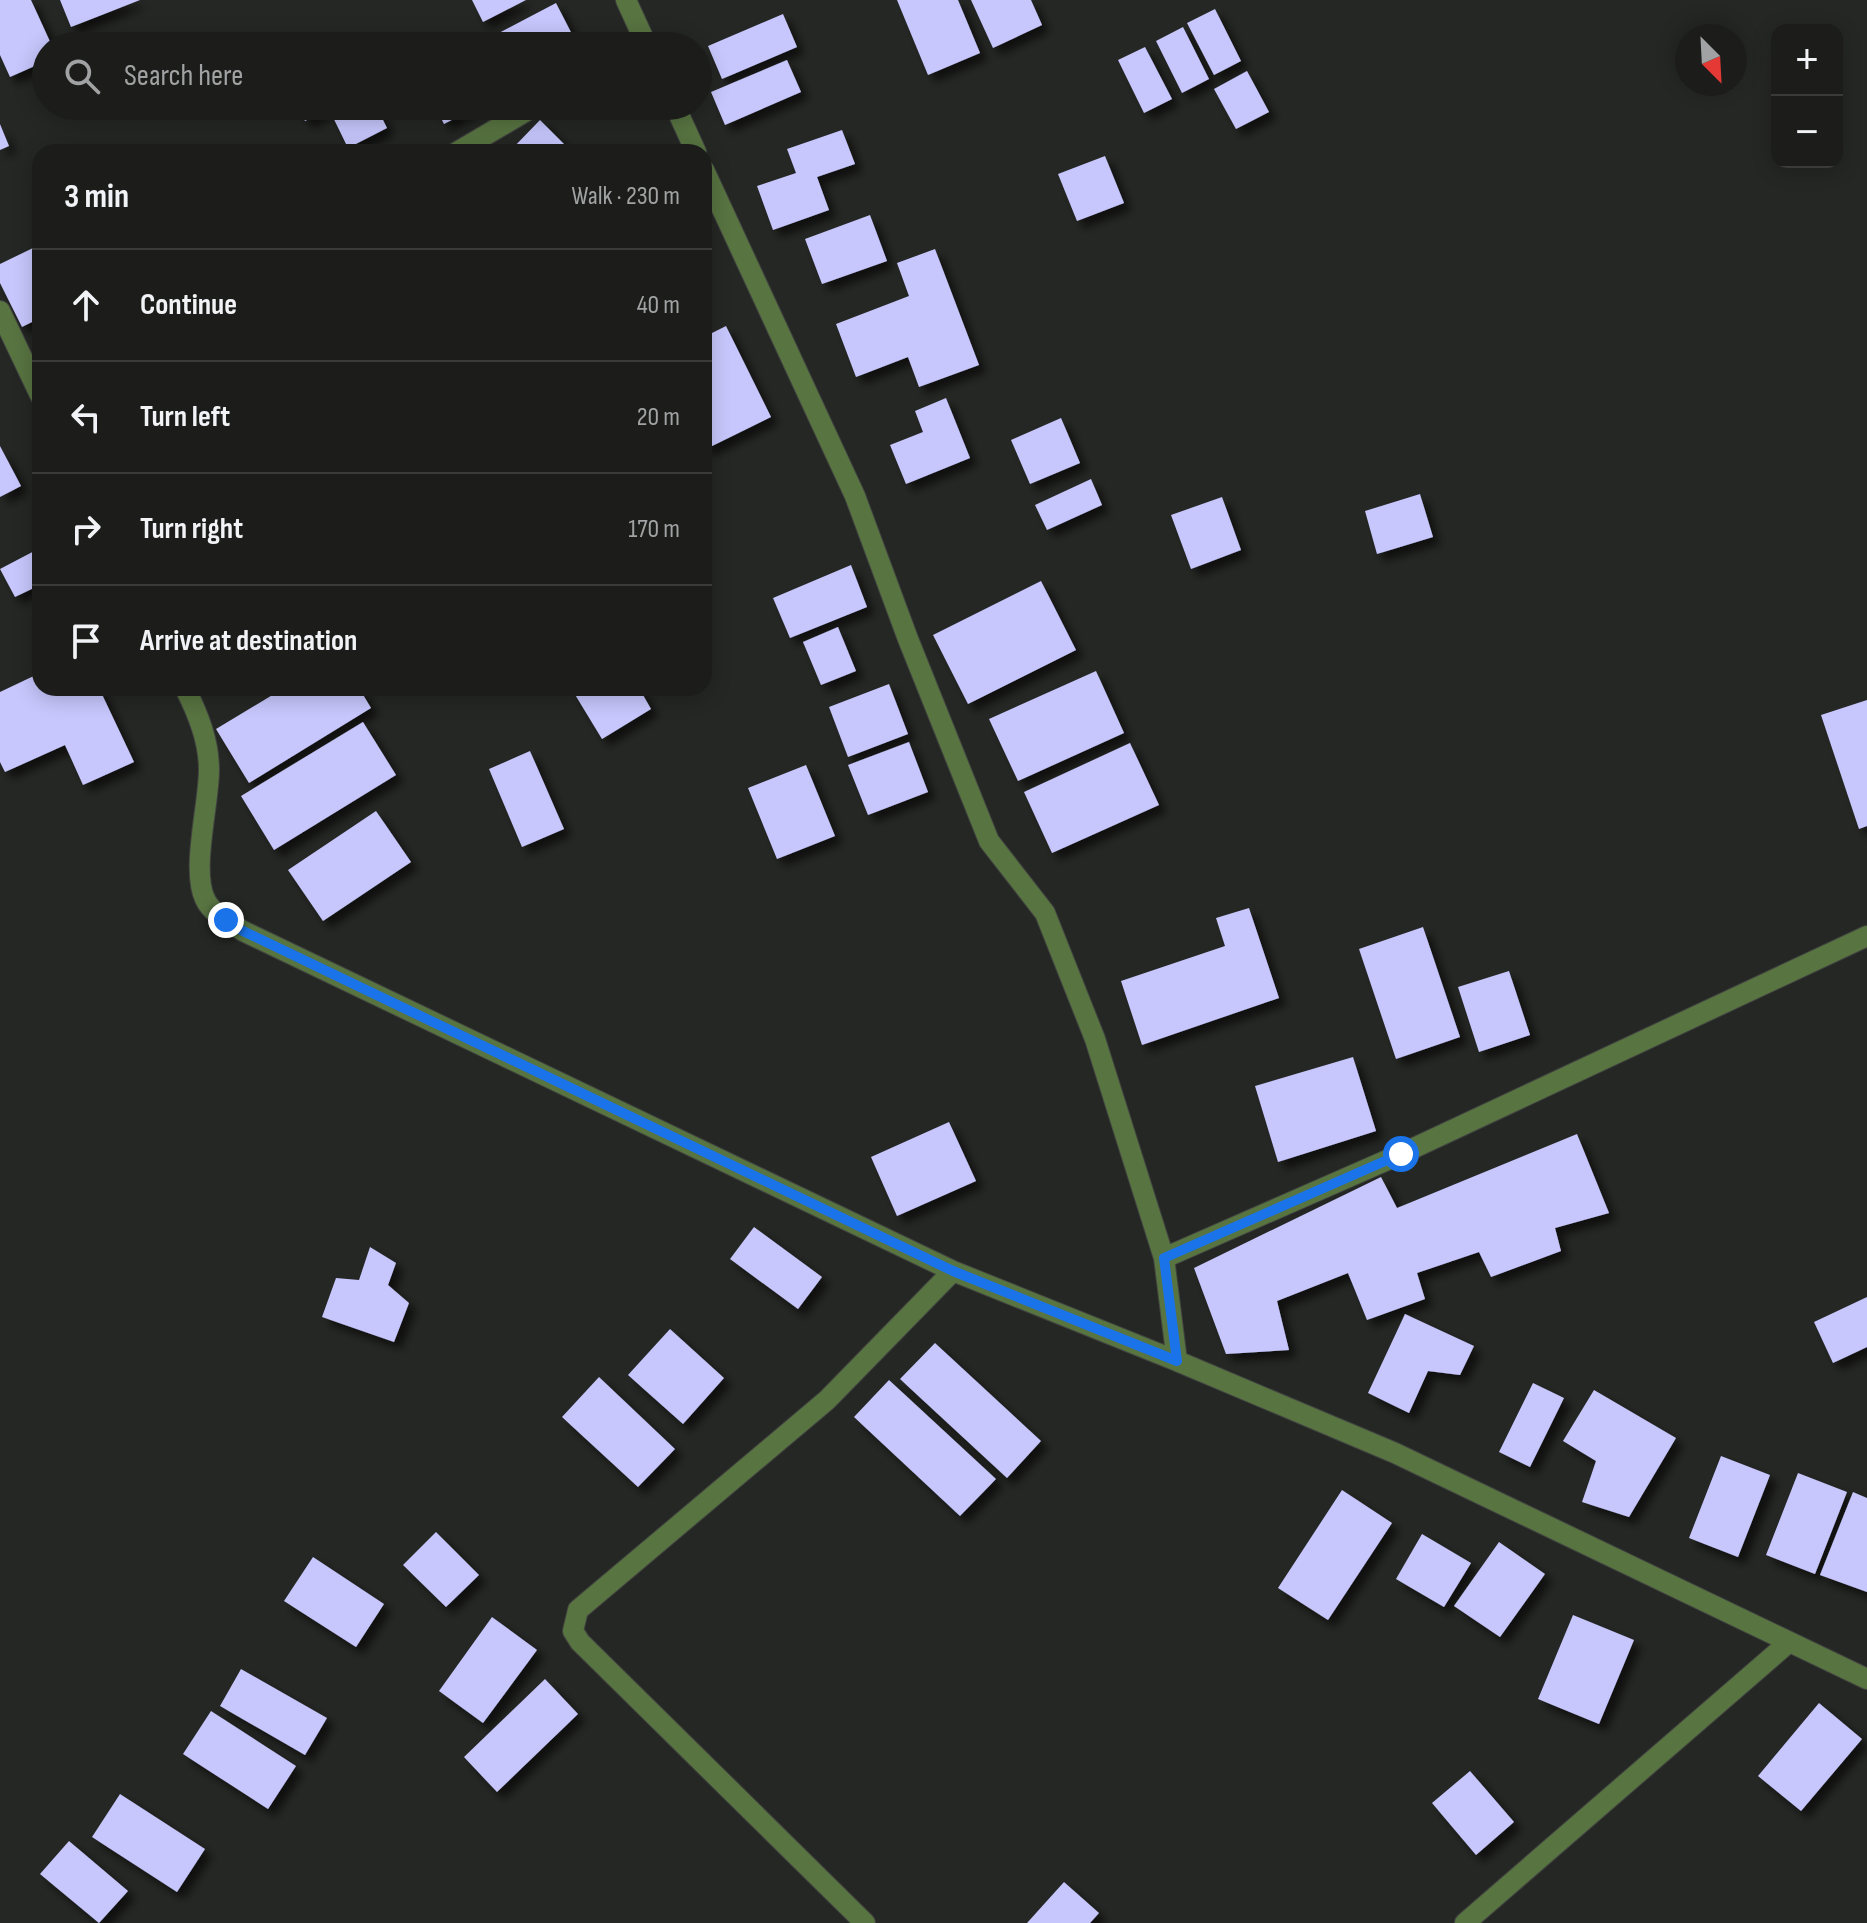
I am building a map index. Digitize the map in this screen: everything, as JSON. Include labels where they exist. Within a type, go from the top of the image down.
[{"type":"street","points":[[626,0],[638,32]]},
{"type":"street","points":[[471,144],[511,120]]},
{"type":"street","points":[[681,120],[692,144]]},
{"type":"street","points":[[712,187],[855,496],[989,841],[1045,913],[1095,1039],[1164,1258],[1177,1361]]},
{"type":"street","points":[[0,311],[32,378]]},
{"type":"street","points":[[188,696],[207,739],[209,771],[201,886],[206,900],[219,914],[243,931],[953,1271],[1395,1453],[1867,1679]]},
{"type":"street","points":[[1164,1258],[1401,1154],[1867,936]]},
{"type":"street","points":[[865,1923],[590,1653],[573,1631],[578,1610],[827,1400],[953,1271]]},
{"type":"street","points":[[1465,1923],[1788,1643]]},
{"type":"building","points":[[0,0],[31,0],[46,32],[32,32],[32,67],[10,77],[0,55]]},
{"type":"building","points":[[60,0],[140,0],[71,27]]},
{"type":"building","points":[[472,0],[526,0],[483,22]]},
{"type":"building","points":[[897,0],[958,0],[980,53],[928,75]]},
{"type":"building","points":[[971,0],[1031,0],[1042,25],[993,48]]},
{"type":"building","points":[[556,3],[571,32],[501,32]]},
{"type":"building","points":[[1215,9],[1241,61],[1214,75],[1187,23]]},
{"type":"building","points":[[783,14],[797,47],[722,79],[712,55],[712,44]]},
{"type":"building","points":[[1183,27],[1209,79],[1182,93],[1156,41]]},
{"type":"building","points":[[1145,47],[1172,99],[1144,113],[1118,60]]},
{"type":"building","points":[[787,60],[801,92],[725,125],[712,92]]},
{"type":"building","points":[[1247,71],[1269,112],[1236,129],[1214,89]]},
{"type":"building","points":[[334,120],[383,120],[387,128],[356,144],[346,144]]},
{"type":"building","points":[[540,120],[564,144],[517,144]]},
{"type":"building","points":[[0,124],[9,146],[0,150]]},
{"type":"building","points":[[842,130],[855,164],[817,177],[829,210],[773,230],[757,186],[796,173],[787,149]]},
{"type":"building","points":[[1105,156],[1124,203],[1077,221],[1058,174]]},
{"type":"building","points":[[870,215],[887,261],[822,284],[805,239]]},
{"type":"building","points":[[32,248],[32,322],[22,327],[0,283],[0,264]]},
{"type":"building","points":[[935,249],[979,365],[919,387],[908,357],[856,377],[836,324],[909,296],[897,263]]},
{"type":"building","points":[[726,326],[771,417],[712,446],[712,333]]},
{"type":"building","points":[[946,398],[970,458],[906,484],[890,445],[923,432],[915,411]]},
{"type":"building","points":[[1061,418],[1080,463],[1030,484],[1011,440]]},
{"type":"building","points":[[0,446],[21,486],[0,497]]},
{"type":"building","points":[[1091,479],[1102,505],[1047,530],[1035,505]]},
{"type":"building","points":[[1420,494],[1433,537],[1377,554],[1365,511]]},
{"type":"building","points":[[1222,497],[1241,550],[1191,569],[1171,515]]},
{"type":"building","points":[[32,552],[32,589],[15,597],[0,569]]},
{"type":"building","points":[[851,565],[867,607],[790,638],[773,598]]},
{"type":"building","points":[[1041,581],[1076,650],[968,704],[933,635]]},
{"type":"building","points":[[838,627],[856,671],[821,685],[803,642]]},
{"type":"building","points":[[1096,671],[1124,733],[1018,781],[989,719]]},
{"type":"building","points":[[32,677],[32,696],[103,696],[134,762],[83,785],[65,745],[5,772],[0,762],[0,692]]},
{"type":"building","points":[[889,684],[908,734],[848,757],[829,707]]},
{"type":"building","points":[[271,696],[364,696],[371,708],[249,783],[216,729]]},
{"type":"building","points":[[576,696],[644,696],[651,709],[602,739]]},
{"type":"building","points":[[1867,700],[1867,826],[1859,829],[1821,715]]},
{"type":"building","points":[[363,722],[396,775],[274,850],[241,796]]},
{"type":"building","points":[[909,742],[928,792],[868,815],[848,765]]},
{"type":"building","points":[[1130,743],[1159,805],[1052,853],[1024,792]]},
{"type":"building","points":[[530,751],[564,829],[522,847],[489,769]]},
{"type":"building","points":[[806,765],[835,836],[777,859],[748,788]]},
{"type":"building","points":[[376,811],[411,862],[323,921],[288,870]]},
{"type":"building","points":[[1249,908],[1279,998],[1142,1045],[1121,981],[1225,946],[1216,918]]},
{"type":"building","points":[[1423,927],[1460,1037],[1396,1059],[1359,949]]},
{"type":"building","points":[[1509,971],[1530,1035],[1479,1052],[1458,987]]},
{"type":"building","points":[[1353,1057],[1376,1131],[1278,1162],[1255,1086]]},
{"type":"building","points":[[949,1122],[976,1181],[897,1216],[871,1157]]},
{"type":"building","points":[[1577,1134],[1609,1213],[1555,1228],[1561,1251],[1491,1277],[1479,1252],[1417,1273],[1425,1299],[1367,1320],[1348,1273],[1277,1301],[1289,1350],[1226,1354],[1194,1268],[1381,1177],[1397,1208]]},
{"type":"building","points":[[754,1227],[822,1277],[798,1309],[730,1259]]},
{"type":"building","points":[[370,1247],[396,1263],[388,1285],[409,1303],[394,1342],[322,1317],[336,1278],[359,1280]]},
{"type":"building","points":[[1867,1297],[1867,1347],[1833,1363],[1814,1322]]},
{"type":"building","points":[[1405,1314],[1474,1346],[1460,1375],[1428,1371],[1409,1413],[1368,1393]]},
{"type":"building","points":[[670,1329],[724,1378],[683,1424],[628,1375]]},
{"type":"building","points":[[935,1343],[1041,1441],[1007,1478],[900,1379]]},
{"type":"building","points":[[599,1377],[675,1449],[638,1487],[562,1417]]},
{"type":"building","points":[[889,1380],[996,1479],[960,1516],[854,1417]]},
{"type":"building","points":[[1533,1383],[1564,1398],[1530,1467],[1499,1452]]},
{"type":"building","points":[[1594,1390],[1676,1438],[1629,1517],[1582,1502],[1596,1461],[1563,1441]]},
{"type":"building","points":[[1721,1456],[1770,1475],[1738,1557],[1689,1538]]},
{"type":"building","points":[[1798,1473],[1847,1492],[1815,1574],[1766,1555]]},
{"type":"building","points":[[1342,1490],[1392,1523],[1328,1620],[1278,1588]]},
{"type":"building","points":[[1853,1492],[1867,1498],[1867,1592],[1820,1575]]},
{"type":"building","points":[[436,1532],[479,1575],[446,1607],[403,1565]]},
{"type":"building","points":[[1422,1534],[1471,1563],[1444,1607],[1396,1579]]},
{"type":"building","points":[[1499,1542],[1545,1574],[1500,1637],[1454,1606]]},
{"type":"building","points":[[313,1557],[384,1604],[356,1647],[284,1601]]},
{"type":"building","points":[[1573,1615],[1634,1640],[1599,1724],[1538,1699]]},
{"type":"building","points":[[492,1617],[537,1650],[483,1723],[439,1691]]},
{"type":"building","points":[[241,1669],[327,1718],[305,1755],[220,1706]]},
{"type":"building","points":[[545,1679],[578,1714],[497,1792],[464,1757]]},
{"type":"building","points":[[1819,1703],[1862,1739],[1801,1811],[1758,1776]]},
{"type":"building","points":[[211,1711],[296,1766],[268,1809],[183,1754]]},
{"type":"building","points":[[1470,1771],[1514,1822],[1476,1855],[1432,1803]]},
{"type":"building","points":[[120,1794],[205,1849],[177,1892],[92,1837]]},
{"type":"building","points":[[69,1841],[128,1891],[99,1923],[40,1874]]},
{"type":"building","points":[[1064,1882],[1099,1913],[1090,1923],[1027,1923]]},
{"type":"route","points":[[226,920],[243,931],[953,1271],[1177,1361],[1164,1258],[1401,1154]]}]
